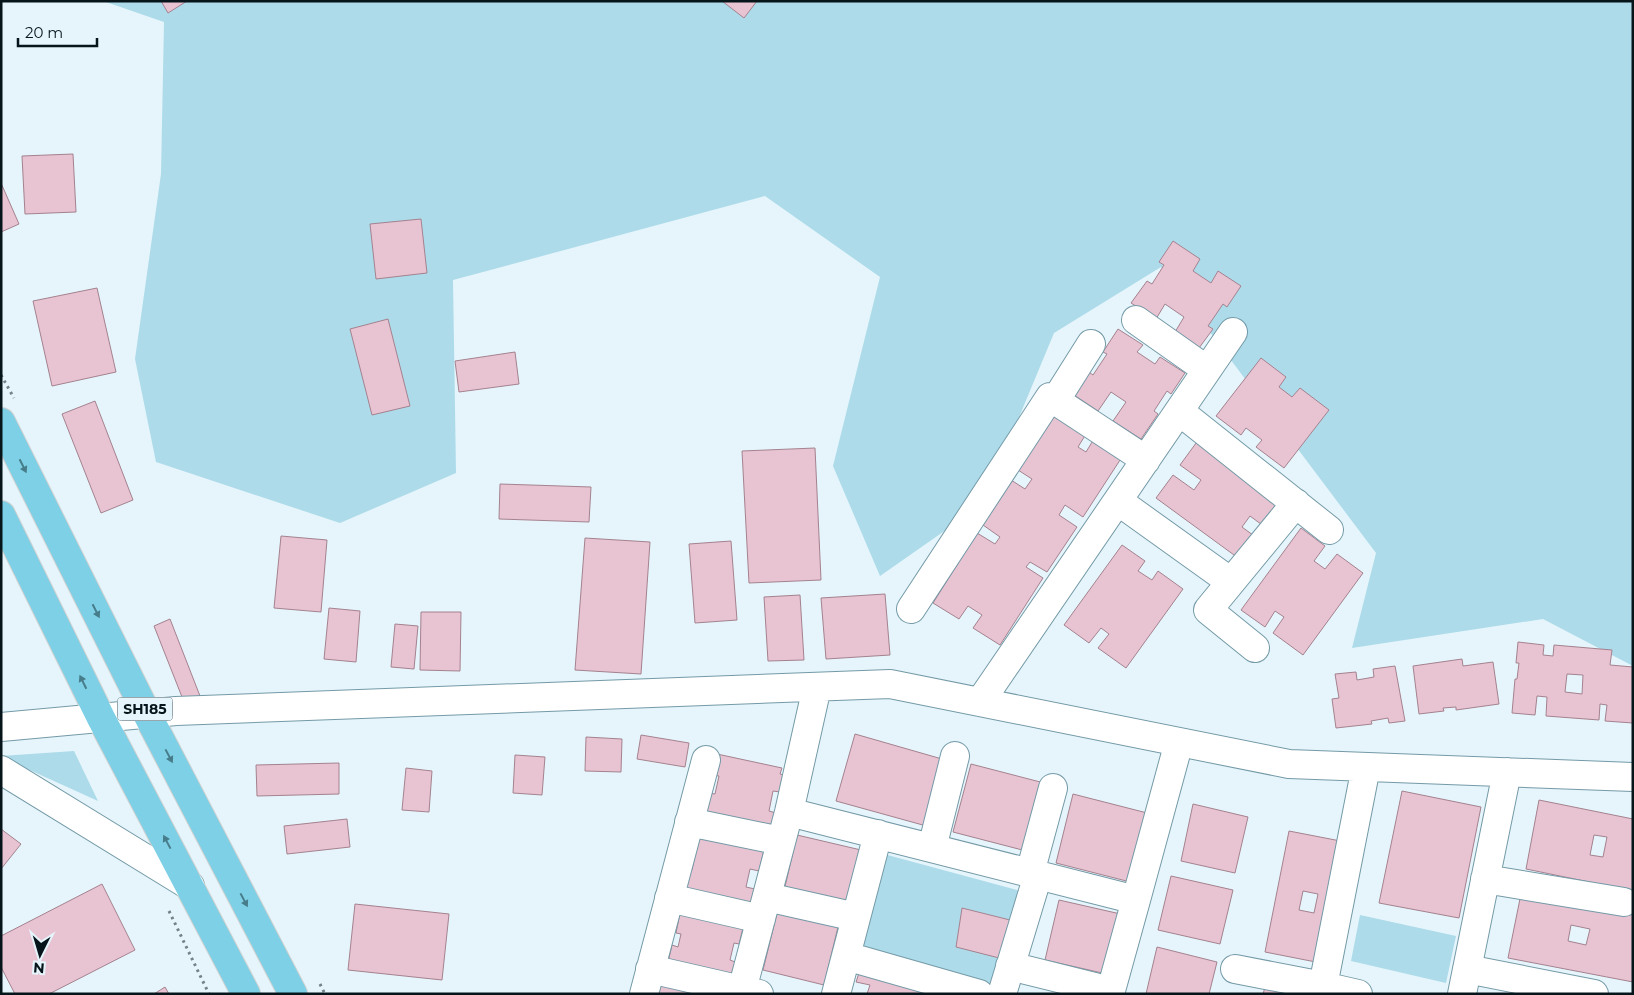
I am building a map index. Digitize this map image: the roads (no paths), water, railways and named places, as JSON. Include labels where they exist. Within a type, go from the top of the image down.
[{"type":"main road","name":"SH185","points":[[1,422],[147,714],[293,994]]},
{"type":"main road","name":"SH185","points":[[1,515],[101,718],[246,994]]},
{"type":"street","points":[[1136,320],[1207,370]]},
{"type":"street","points":[[980,702],[1233,332]]},
{"type":"street","points":[[1056,401],[1091,344]]},
{"type":"street","points":[[911,608],[1050,397],[1146,460]]},
{"type":"street","points":[[1179,411],[1329,530]]},
{"type":"street","points":[[1118,501],[1231,582]]},
{"type":"street","points":[[1255,648],[1208,610],[1296,503]]},
{"type":"street","points":[[1,727],[176,711],[890,684],[1289,764],[1633,777]]},
{"type":"street","points":[[706,760],[647,982],[747,992],[764,908],[782,842],[817,687]]},
{"type":"street","points":[[1010,966],[1110,992],[1178,742]]},
{"type":"street","points":[[932,848],[955,756]]},
{"type":"street","points":[[1323,986],[1366,767]]},
{"type":"street","points":[[1,770],[190,886]]},
{"type":"street","points":[[1507,772],[1464,981],[1594,994]]},
{"type":"street","points":[[1002,994],[1034,874],[1053,788]]},
{"type":"street","points":[[789,812],[1136,900]]},
{"type":"street","points":[[689,822],[782,842]]},
{"type":"street","points":[[836,994],[878,834]]},
{"type":"street","points":[[1485,879],[1624,902]]},
{"type":"street","points":[[670,898],[856,917]]},
{"type":"street","points":[[846,956],[979,994]]},
{"type":"street","points":[[1236,969],[1358,994]]}]
